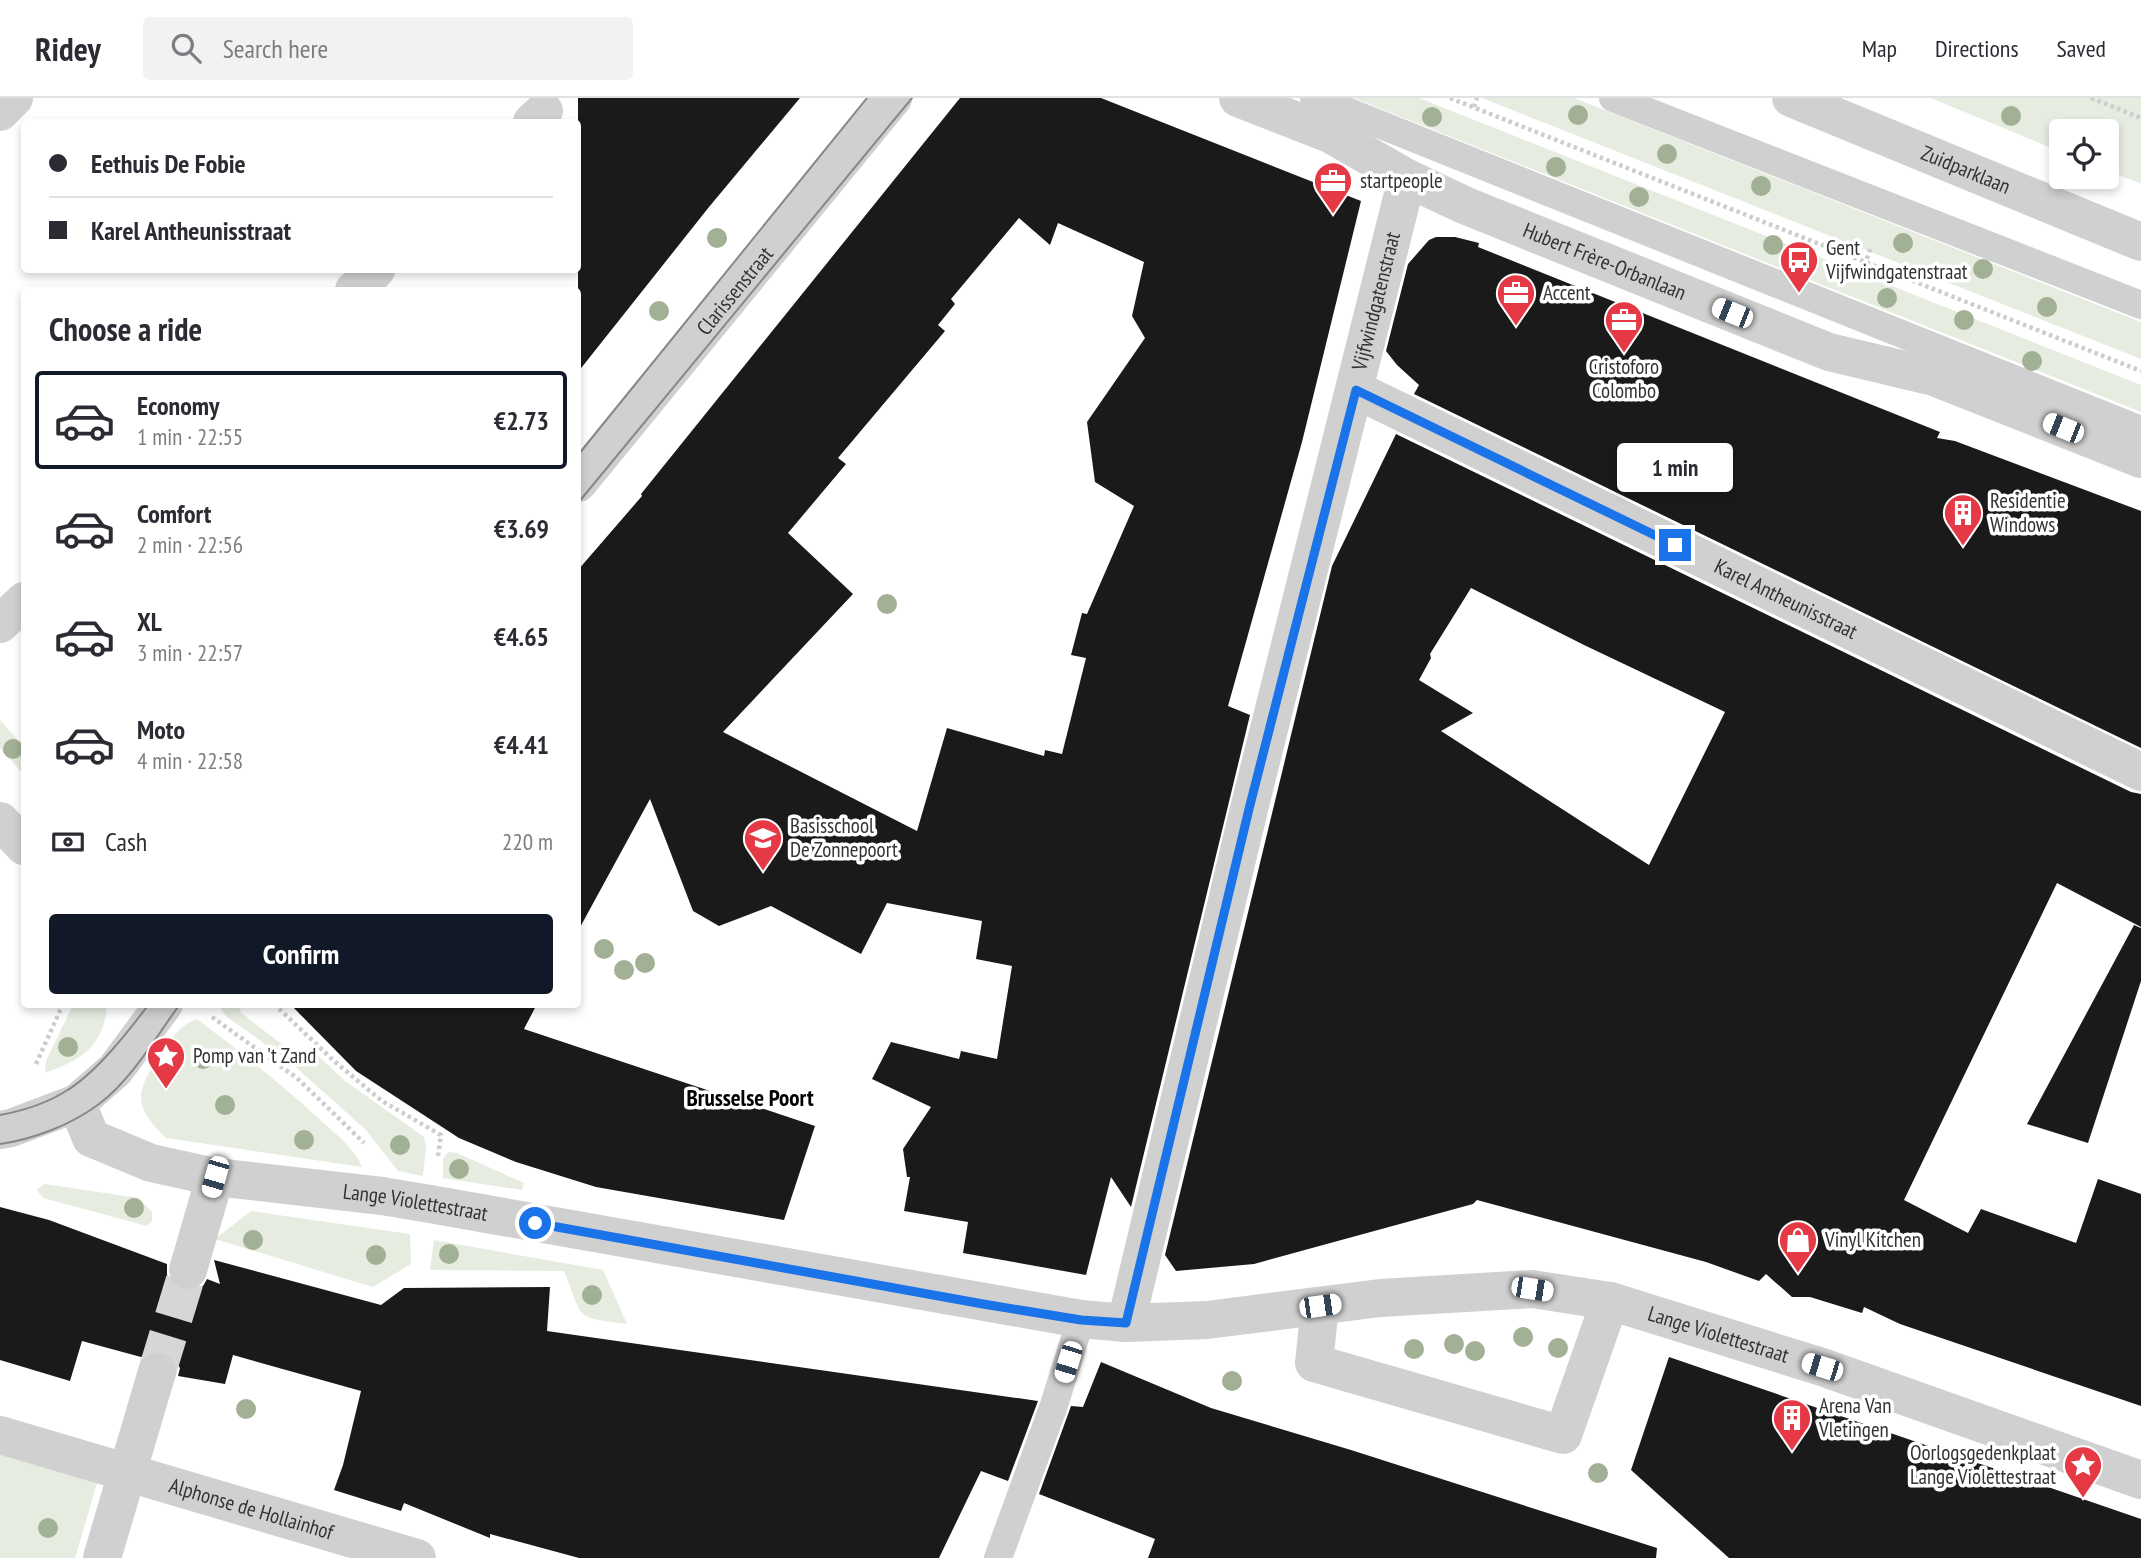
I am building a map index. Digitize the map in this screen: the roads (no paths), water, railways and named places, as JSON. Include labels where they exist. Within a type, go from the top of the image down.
[{"type":"street","points":[[0,111],[14,98]]},
{"type":"street","name":"Clarissenstraat","points":[[581,479],[893,98]]},
{"type":"street","name":"Hubert Frère-Orbanlaan","points":[[1238,98],[1330,134],[1407,178],[1464,205],[1829,352],[1934,377],[2141,459]]},
{"type":"street","name":"Zuidparklaan","points":[[1791,98],[2141,242]]},
{"type":"street","name":"Vijfwindgatenstraat","points":[[1126,1323],[1249,809],[1407,178]]},
{"type":"street","points":[[357,287],[373,273]]},
{"type":"street","name":"Karel Antheunisstraat","points":[[1356,390],[2141,772]]},
{"type":"street","points":[[0,624],[21,604]]},
{"type":"street","points":[[0,821],[21,843]]},
{"type":"street","points":[[0,1130],[77,1104],[115,1070],[161,1008]]},
{"type":"street","name":"Lange Violettestraat","points":[[77,1104],[91,1138],[151,1163],[215,1177],[382,1196],[1081,1320],[1126,1323],[1207,1320],[1380,1298],[1532,1289],[1610,1301],[1822,1367],[2141,1480]]},
{"type":"street","points":[[188,1269],[215,1177]]},
{"type":"street","points":[[1320,1306],[1314,1363],[1563,1435],[1610,1301]]},
{"type":"street","points":[[102,1558],[157,1372]]},
{"type":"street","name":"Alphonse de Hollainhof","points":[[0,1435],[417,1558]]},
{"type":"lane","points":[[1314,98],[2141,430]]},
{"type":"lane","points":[[1613,98],[2141,305]]},
{"type":"lane","points":[[998,1558],[1054,1405],[1081,1320]]},
{"type":"tunnel","points":[[157,1372],[188,1270]]},
{"type":"tram line","points":[[581,451],[867,98]]},
{"type":"tram line","points":[[581,499],[912,98]]},
{"type":"tram line","points":[[0,1115],[43,1103],[77,1083],[111,1051],[146,1008]]},
{"type":"tram line","points":[[0,1144],[52,1130],[99,1104],[133,1070],[177,1008]]},
{"type":"place","name":"startpeople","points":[[1333,215]]},
{"type":"place","name":"Gent Vijfwindgatenstraat","points":[[1799,294]]},
{"type":"place","name":"Accent","points":[[1516,327]]},
{"type":"place","name":"Cristoforo Colombo","points":[[1624,354]]},
{"type":"place","name":"Residentie Windows","points":[[1963,547]]},
{"type":"place","name":"Basisschool De Zonnepoort","points":[[763,872]]},
{"type":"place","name":"Pomp van 't Zand","points":[[166,1090]]},
{"type":"place","name":"Vinyl Kitchen","points":[[1798,1274]]},
{"type":"place","name":"Arena Van Vletingen","points":[[1792,1452]]},
{"type":"place","name":"Oorlogsgedenkplaat Lange Violettestraat","points":[[2083,1499]]},
{"type":"district","name":"Brusselse Poort","points":[[750,1098]]}]
